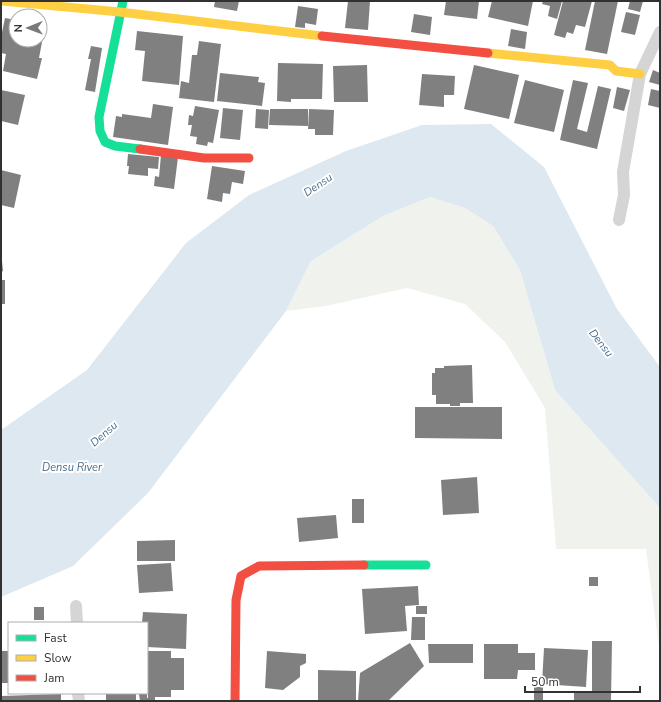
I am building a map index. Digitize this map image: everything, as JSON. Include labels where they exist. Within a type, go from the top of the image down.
[{"type":"street","points":[[2,1],[120,12],[252,29],[610,65],[616,71],[640,74]]},
{"type":"street","points":[[123,1],[99,117],[100,131],[105,142],[115,146],[204,158],[249,158]]},
{"type":"street","points":[[619,220],[624,195],[623,172],[640,74],[660,32]]},
{"type":"street","points":[[235,701],[236,600],[241,576],[259,566],[426,566]]},
{"type":"street","points":[[76,606],[76,622]]},
{"type":"shaded area","points":[[430,197],[465,208],[493,226],[520,270],[555,390],[660,508],[660,655],[646,549],[556,549],[545,408],[505,342],[465,304],[407,288],[326,306],[286,311],[311,261],[383,216]]},
{"type":"water","name":"Densu River","points":[[491,124],[544,167],[617,309],[660,367],[660,508],[555,390],[520,270],[493,226],[465,208],[430,197],[383,216],[311,261],[286,311],[148,493],[73,566],[1,597],[1,430],[87,370],[186,243],[249,195],[346,151],[422,125]]},
{"type":"building","points":[[215,1],[239,1],[237,11],[214,7]]},
{"type":"building","points":[[348,1],[370,1],[368,30],[345,28]]},
{"type":"building","points":[[446,1],[479,1],[477,19],[444,15]]},
{"type":"building","points":[[492,1],[533,1],[528,26],[488,17]]},
{"type":"building","points":[[543,1],[562,1],[557,19],[548,16],[550,6],[542,4]]},
{"type":"building","points":[[563,1],[592,1],[585,27],[576,25],[573,34],[567,32],[565,38],[554,35]]},
{"type":"building","points":[[595,1],[618,1],[607,54],[585,50]]},
{"type":"building","points":[[630,1],[643,1],[640,12],[628,9]]},
{"type":"building","points":[[298,6],[318,9],[316,25],[305,23],[305,28],[295,27]]},
{"type":"building","points":[[626,12],[640,15],[635,35],[621,32]]},
{"type":"building","points":[[414,14],[432,17],[430,35],[411,32]]},
{"type":"building","points":[[5,18],[8,19],[8,48],[41,48],[39,58],[42,58],[37,79],[3,71],[6,54],[1,53],[1,37]]},
{"type":"building","points":[[511,29],[527,32],[525,49],[508,46]]},
{"type":"building","points":[[137,31],[183,36],[179,85],[142,81],[145,51],[135,50]]},
{"type":"building","points":[[199,41],[221,44],[214,102],[179,98],[181,81],[189,83],[192,55],[197,55]]},
{"type":"building","points":[[91,46],[102,48],[95,92],[85,90],[91,59],[88,59]]},
{"type":"building","points":[[278,63],[323,64],[322,99],[291,99],[291,102],[277,101]]},
{"type":"building","points":[[367,65],[368,102],[334,102],[333,66]]},
{"type":"building","points":[[474,65],[519,75],[509,119],[464,109]]},
{"type":"building","points":[[653,70],[660,73],[660,85],[649,82]]},
{"type":"building","points":[[220,73],[259,77],[258,82],[265,83],[262,106],[217,101]]},
{"type":"building","points":[[422,74],[455,76],[454,95],[444,95],[444,107],[419,105]]},
{"type":"building","points":[[525,80],[564,90],[554,132],[514,123]]},
{"type":"building","points":[[573,80],[588,83],[577,129],[587,132],[598,86],[611,89],[597,149],[560,140]]},
{"type":"building","points":[[617,87],[630,90],[624,111],[613,108]]},
{"type":"building","points":[[651,89],[660,91],[660,108],[648,105]]},
{"type":"building","points":[[1,90],[25,95],[18,125],[1,121]]},
{"type":"building","points":[[153,104],[173,107],[168,145],[113,137],[116,116],[122,117],[122,114],[151,118]]},
{"type":"building","points":[[195,106],[219,110],[213,143],[208,142],[207,146],[196,144],[197,137],[190,136],[192,125],[188,125],[189,115],[193,116]]},
{"type":"building","points":[[223,108],[243,110],[240,140],[220,138]]},
{"type":"building","points":[[256,109],[269,110],[268,129],[255,128]]},
{"type":"building","points":[[270,109],[308,109],[308,126],[269,125]]},
{"type":"building","points":[[309,109],[334,110],[333,135],[315,135],[315,129],[308,129]]},
{"type":"building","points":[[128,154],[159,157],[158,169],[148,168],[148,176],[128,174]]},
{"type":"building","points":[[161,155],[178,157],[174,189],[154,186],[155,176],[159,177]]},
{"type":"building","points":[[212,166],[245,171],[243,184],[232,182],[230,194],[223,193],[222,202],[207,199]]},
{"type":"building","points":[[1,170],[21,175],[14,208],[1,205]]},
{"type":"building","points":[[1,261],[3,271],[1,272]]},
{"type":"building","points":[[1,280],[5,280],[5,304],[1,304]]},
{"type":"building","points":[[472,365],[473,403],[460,403],[460,406],[436,404],[436,395],[432,395],[432,373],[435,373],[435,368],[444,368],[444,366]]},
{"type":"building","points":[[415,407],[502,407],[502,439],[415,438]]},
{"type":"building","points":[[477,477],[479,513],[443,515],[441,480]]},
{"type":"building","points":[[352,499],[364,499],[364,523],[352,523]]},
{"type":"building","points":[[336,515],[338,538],[299,542],[297,518]]},
{"type":"building","points":[[175,540],[175,561],[137,561],[137,541]]},
{"type":"building","points":[[171,563],[173,591],[139,593],[137,565]]},
{"type":"building","points":[[589,577],[598,577],[598,586],[589,586]]},
{"type":"building","points":[[418,586],[419,605],[405,606],[407,631],[365,634],[362,589]]},
{"type":"building","points":[[416,606],[427,606],[427,614],[416,614]]},
{"type":"building","points":[[34,607],[44,607],[44,620],[34,620]]},
{"type":"building","points":[[143,612],[187,614],[186,649],[148,647],[148,622],[142,622]]},
{"type":"building","points":[[412,617],[425,617],[425,640],[411,640]]},
{"type":"building","points":[[592,641],[612,641],[611,701],[574,701],[574,692],[592,692]]},
{"type":"building","points":[[410,643],[424,666],[388,701],[358,701],[360,673]]},
{"type":"building","points":[[428,644],[473,644],[473,663],[429,663]]},
{"type":"building","points":[[484,644],[518,644],[518,653],[535,653],[535,670],[518,670],[517,679],[484,679]]},
{"type":"building","points":[[544,648],[588,650],[586,687],[542,684]]},
{"type":"building","points":[[1,651],[8,651],[8,683],[1,683]]},
{"type":"building","points":[[148,651],[171,651],[171,658],[184,658],[184,690],[171,690],[171,697],[155,697],[155,701],[140,701],[139,694],[147,694],[148,698]]},
{"type":"building","points":[[267,651],[306,654],[306,663],[300,666],[300,677],[283,690],[265,688]]},
{"type":"building","points":[[318,670],[356,671],[356,701],[318,701]]},
{"type":"building","points":[[534,687],[543,687],[543,701],[534,701]]},
{"type":"building","points":[[61,694],[61,701],[1,701],[1,696]]},
{"type":"building","points":[[106,694],[136,694],[136,701],[106,701]]},
{"type":"traffic: fast","points":[[123,1],[99,117],[100,131],[105,142],[115,146],[140,149]]},
{"type":"traffic: fast","points":[[364,565],[426,565]]},
{"type":"traffic: slow","points":[[2,1],[120,12],[322,36]]},
{"type":"traffic: slow","points":[[488,53],[610,65],[616,71],[640,74]]},
{"type":"traffic: jam","points":[[322,36],[488,53]]},
{"type":"traffic: jam","points":[[140,149],[204,158],[249,158]]},
{"type":"traffic: jam","points":[[235,701],[236,600],[241,576],[259,566],[364,565]]},
{"type":"water label","name":"Densu","points":[[318,185]]},
{"type":"water label","name":"Densu","points":[[601,343]]},
{"type":"water label","name":"Densu","points":[[104,434]]}]
